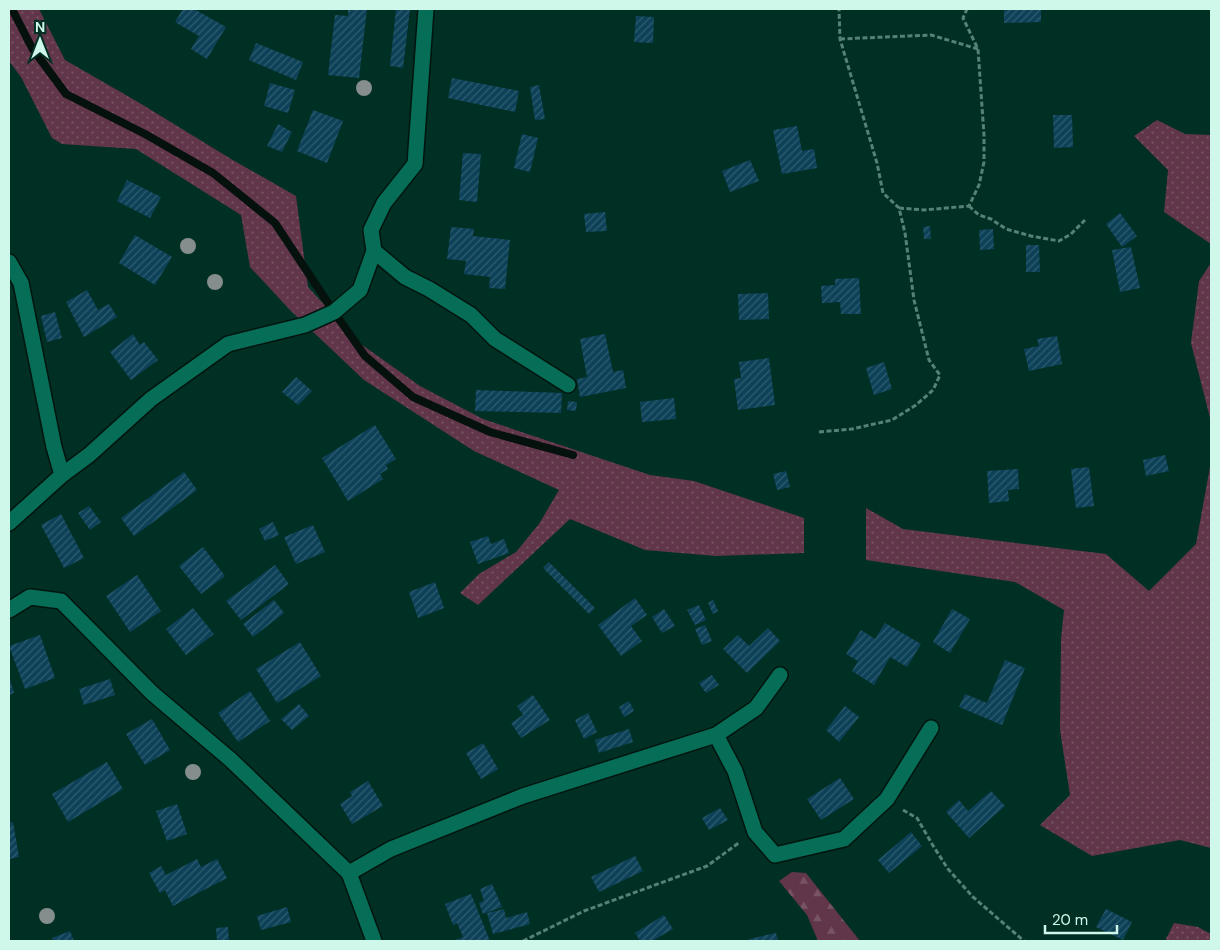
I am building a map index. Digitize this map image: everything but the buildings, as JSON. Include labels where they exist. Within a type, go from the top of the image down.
[{"type":"street","points":[[9,523],[62,475],[89,455],[150,399],[228,344],[305,325],[334,312],[360,290],[374,251],[371,230],[384,203],[415,164],[426,9]]},
{"type":"street","points":[[374,251],[405,277],[429,289],[471,315],[495,339],[568,385]]},
{"type":"street","points":[[9,262],[21,283],[54,447],[62,475]]},
{"type":"street","points":[[9,610],[30,597],[61,601],[152,693],[231,760],[349,874],[374,941]]},
{"type":"street","points":[[349,874],[391,850],[523,796],[716,735],[756,708],[780,675]]},
{"type":"street","points":[[716,735],[735,771],[755,832],[775,855],[844,839],[887,799],[931,728]]},
{"type":"path","points":[[819,432],[852,429],[892,420],[916,405],[933,390],[940,375],[929,360],[914,300],[905,233],[899,208],[883,193],[877,163],[840,38],[839,9]]},
{"type":"path","points":[[966,9],[963,18],[978,49],[984,135],[984,162],[979,185],[969,206]]},
{"type":"path","points":[[840,38],[931,35],[978,49]]},
{"type":"path","points":[[899,208],[924,210],[969,206]]},
{"type":"path","points":[[969,206],[978,215],[991,219],[1006,229],[1037,238],[1059,241],[1071,234],[1085,220]]},
{"type":"path","points":[[887,799],[886,812],[902,809],[917,818],[948,869],[973,897],[1024,941]]},
{"type":"path","points":[[523,941],[584,911],[707,866],[755,832]]},
{"type":"green space","points":[[9,9],[39,9],[65,60],[296,196],[308,287],[358,342],[420,386],[483,419],[650,475],[694,481],[804,518],[804,553],[716,556],[645,550],[570,519],[478,605],[460,593],[479,574],[516,552],[539,524],[559,490],[474,451],[364,380],[291,311],[250,267],[241,215],[136,149],[62,144],[52,138],[21,77],[9,61]]},
{"type":"green space","points":[[1157,120],[1185,134],[1211,135],[1211,244],[1164,212],[1168,170],[1134,136]]},
{"type":"green space","points":[[1211,263],[1211,422],[1191,343],[1199,281]]},
{"type":"green space","points":[[1211,461],[1211,848],[1180,840],[1092,856],[1040,825],[1070,795],[1060,730],[1061,639],[1064,610],[1015,582],[866,560],[866,508],[903,529],[1106,554],[1149,591],[1196,544]]},
{"type":"green space","points":[[792,872],[806,873],[860,941],[818,941],[807,915],[779,881]]},
{"type":"green space","points":[[1174,923],[1198,927],[1211,934],[1211,941],[1165,941]]},
{"type":"waterway","points":[[12,9],[32,48],[66,94],[145,134],[213,173],[275,223],[365,356],[413,397],[490,432],[573,455]]}]
